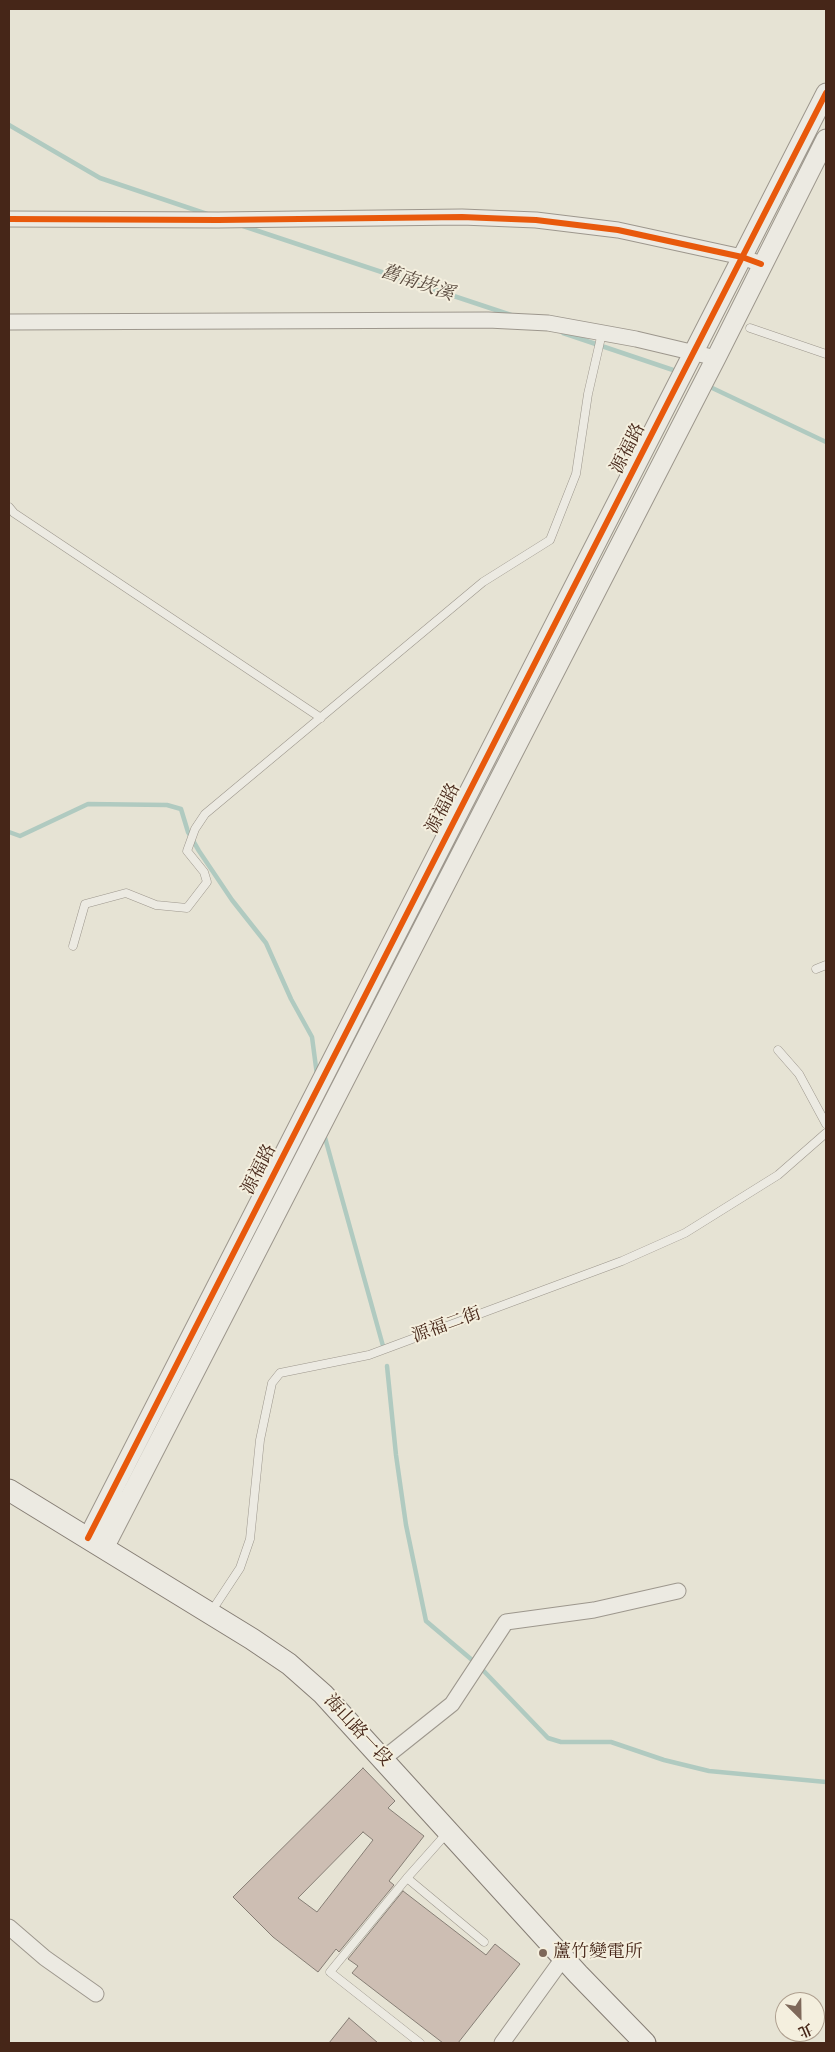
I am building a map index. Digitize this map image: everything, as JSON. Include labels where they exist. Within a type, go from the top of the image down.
[{"type":"main road","name":"海山路一段","points":[[9,1490],[210,1613],[289,1664],[323,1694],[645,2043]]},
{"type":"street","name":"源福路","points":[[96,1543],[826,93]]},
{"type":"street","name":"源福路","points":[[96,1543],[716,358],[761,264],[826,139]]},
{"type":"street","points":[[9,219],[218,220],[462,217],[527,220],[618,230],[742,257],[761,264]]},
{"type":"street","points":[[9,322],[488,320],[548,323],[695,351],[716,358]]},
{"type":"street","points":[[383,1759],[452,1704],[506,1622],[594,1610],[678,1591]]},
{"type":"street","points":[[9,1928],[45,1958],[96,1994]]},
{"type":"street","points":[[502,2043],[564,1957]]},
{"type":"lane","points":[[750,328],[826,354]]},
{"type":"lane","points":[[73,946],[85,904],[126,893],[156,905],[187,908],[207,882],[204,872],[187,852],[195,829],[205,814],[483,582],[550,540],[576,474],[588,394],[602,334]]},
{"type":"lane","points":[[9,507],[14,513],[321,718]]},
{"type":"lane","points":[[816,969],[826,965]]},
{"type":"lane","points":[[778,1050],[799,1074],[826,1124]]},
{"type":"lane","name":"源福二街","points":[[210,1613],[240,1568],[250,1539],[260,1440],[272,1383],[280,1373],[369,1355],[622,1261],[685,1234],[778,1175],[826,1133]]},
{"type":"lane","points":[[420,2043],[330,1972],[448,1831]]},
{"type":"lane","points":[[407,1878],[484,1942]]},
{"type":"building","points":[[363,1768],[395,1801],[388,1808],[424,1836],[389,1881],[394,1885],[339,1952],[336,1949],[318,1972],[273,1937],[233,1897]],"holes":[[[363,1832],[373,1840],[317,1912],[298,1898]]]},
{"type":"building","points":[[403,1891],[486,1955],[495,1944],[520,1964],[458,2043],[443,2043],[352,1973],[358,1966],[348,1959]]},
{"type":"building","points":[[349,2018],[378,2043],[329,2043]]},
{"type":"waterway","name":"舊南崁溪","points":[[9,125],[100,178],[207,214]]},
{"type":"waterway","name":"舊南崁溪","points":[[243,226],[511,315]]},
{"type":"waterway","name":"舊南崁溪","points":[[563,333],[679,372]]},
{"type":"waterway","name":"舊南崁溪","points":[[706,385],[826,442]]},
{"type":"waterway","points":[[9,832],[20,836],[88,804],[167,805],[181,809],[188,832],[199,851],[232,900],[266,943],[291,999],[312,1037],[317,1075]]},
{"type":"waterway","points":[[324,1134],[383,1346]]},
{"type":"waterway","points":[[387,1366],[396,1455],[406,1525],[426,1621],[478,1665],[548,1738],[561,1742],[611,1742],[664,1760],[709,1771],[826,1782]]},
{"type":"cycle path","points":[[88,1538],[826,93]]},
{"type":"cycle path","points":[[9,219],[218,220],[462,217],[536,220],[618,230],[742,257],[761,264]]},
{"type":"place","name":"蘆竹變電所","points":[[543,1953]]}]
